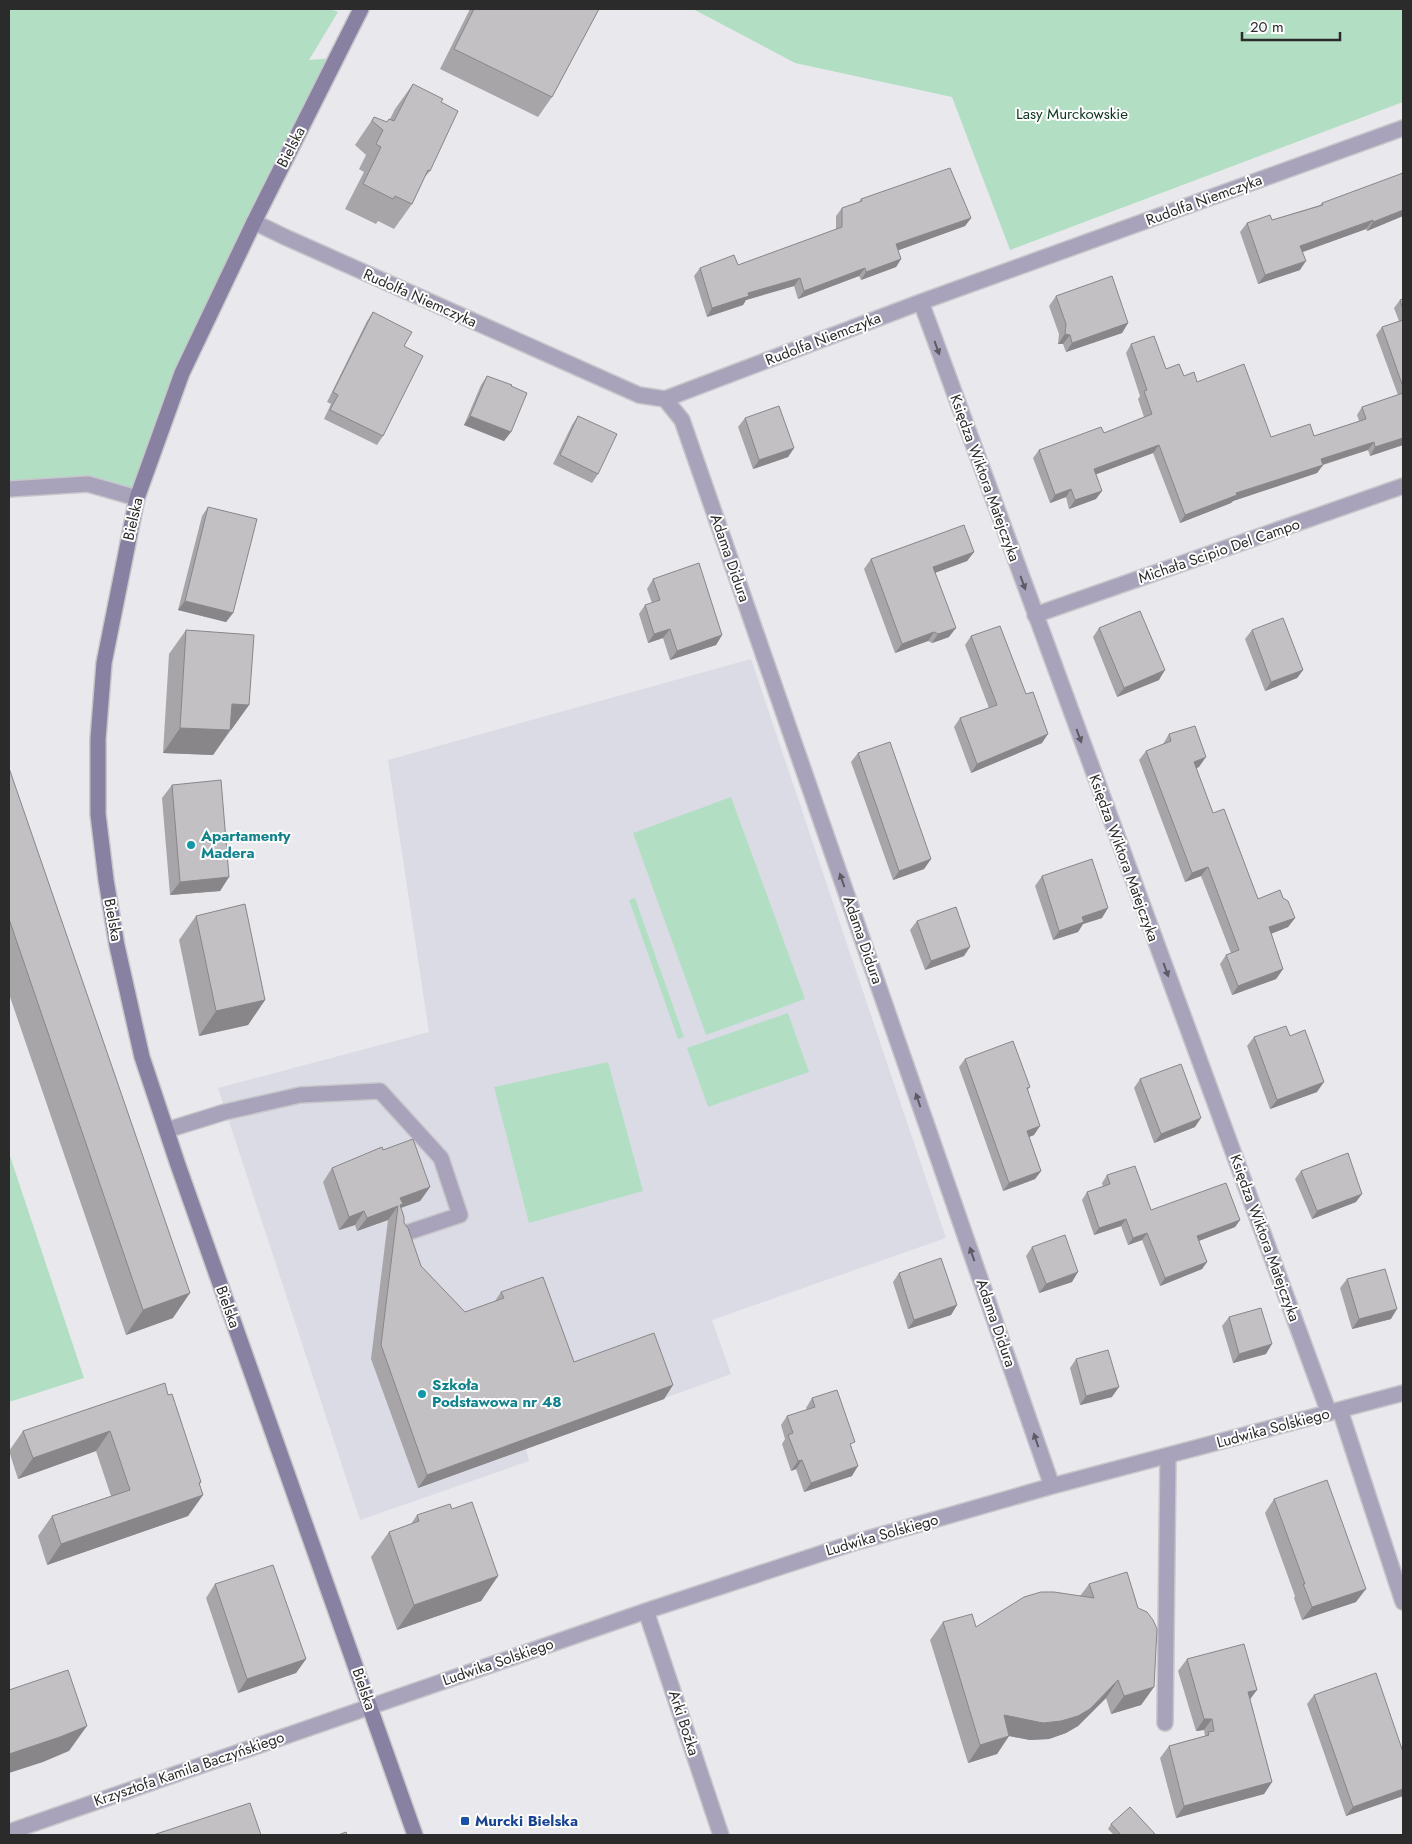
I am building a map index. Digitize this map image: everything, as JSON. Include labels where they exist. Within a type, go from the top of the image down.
[{"type":"street","name":"Bielska","points":[[361,9],[254,222],[182,373],[137,498],[104,663],[98,739],[98,814],[117,946],[142,1057],[415,1835]]},
{"type":"street","name":"Rudolfa Niemczyka","points":[[254,222],[294,242],[639,395],[665,399],[921,302],[1403,128]]},
{"type":"street","name":"Księdza Wiktora Matejczyka","points":[[921,302],[1035,615],[1335,1411],[1403,1602]]},
{"type":"street","name":"Adama Didura","points":[[665,399],[682,420],[1052,1486]]},
{"type":"street","points":[[9,489],[88,484],[137,498]]},
{"type":"street","name":"Michała Scipio Del Campo","points":[[1035,615],[1403,486]]},
{"type":"street","points":[[167,1130],[225,1112],[300,1095],[380,1091],[441,1158],[460,1215],[403,1234]]},
{"type":"street","name":"Ludwika Solskiego","points":[[370,1706],[853,1542],[1052,1486],[1403,1393]]},
{"type":"street","points":[[1165,1722],[1168,1456]]},
{"type":"street","name":"Arki Bożka","points":[[646,1611],[722,1835]]},
{"type":"street","name":"Krzysztofa Kamila Baczyńskiego","points":[[9,1832],[370,1706]]},
{"type":"shaded area","points":[[751,659],[946,1238],[712,1320],[731,1374],[526,1449],[529,1461],[360,1520],[218,1088],[429,1032],[388,760]]},
{"type":"green space","points":[[9,9],[331,9],[338,12],[309,60],[336,58],[254,222],[137,498],[88,484],[9,489]]},
{"type":"green space","name":"Lasy Murckowskie","points":[[693,9],[1403,9],[1403,102],[1010,250],[952,97],[795,63]]},
{"type":"green space","points":[[731,797],[805,999],[706,1035],[633,833]]},
{"type":"green space","points":[[635,898],[684,1037],[678,1039],[629,900]]},
{"type":"green space","points":[[788,1013],[809,1072],[708,1107],[687,1048]]},
{"type":"green space","points":[[608,1062],[643,1191],[529,1223],[494,1087]]},
{"type":"green space","points":[[9,1153],[84,1378],[9,1402]]},
{"type":"building","points":[[474,9],[599,9],[552,97],[454,49]]},
{"type":"building","points":[[413,84],[443,99],[441,102],[458,111],[430,171],[428,170],[412,204],[395,196],[393,199],[363,184],[381,147],[376,144],[383,130],[372,121],[374,117],[387,122],[389,119],[394,121]]},
{"type":"building","points":[[950,168],[971,218],[896,244],[901,259],[866,272],[865,268],[804,291],[800,278],[748,293],[749,296],[712,308],[700,268],[734,255],[738,265],[842,227],[842,208],[862,201],[861,199]]},
{"type":"building","points":[[1403,173],[1403,210],[1300,246],[1306,261],[1265,275],[1247,223],[1270,215],[1272,220],[1323,205],[1322,203]]},
{"type":"building","points":[[1112,276],[1128,323],[1072,343],[1070,335],[1065,334],[1066,324],[1056,296]]},
{"type":"building","points":[[373,312],[412,332],[404,346],[423,356],[383,436],[330,410],[338,395],[333,392]]},
{"type":"building","points":[[1403,320],[1403,387],[1382,327]]},
{"type":"building","points":[[1154,336],[1166,369],[1179,364],[1184,376],[1194,372],[1197,382],[1244,364],[1271,437],[1310,424],[1314,436],[1366,419],[1362,407],[1403,393],[1403,438],[1375,447],[1374,442],[1321,459],[1323,465],[1236,493],[1237,495],[1185,515],[1159,445],[1094,469],[1102,491],[1075,500],[1071,489],[1055,495],[1039,450],[1101,427],[1104,433],[1152,414],[1144,391],[1147,390],[1131,344]]},
{"type":"building","points":[[487,376],[527,393],[511,432],[470,416]]},
{"type":"building","points":[[779,406],[794,448],[759,460],[745,418]]},
{"type":"building","points":[[578,416],[617,434],[598,474],[560,455]]},
{"type":"building","points":[[208,507],[257,519],[233,613],[185,601]]},
{"type":"building","points":[[964,525],[974,552],[933,567],[956,628],[938,634],[934,632],[902,644],[871,559]]},
{"type":"building","points":[[699,563],[722,635],[677,651],[670,629],[654,634],[645,605],[660,600],[653,579]]},
{"type":"building","points":[[1140,611],[1165,670],[1124,688],[1099,628]]},
{"type":"building","points":[[1283,618],[1303,670],[1271,682],[1252,630]]},
{"type":"building","points":[[1000,626],[1026,694],[1033,692],[1048,734],[977,764],[960,718],[997,705],[971,636]]},
{"type":"building","points":[[186,630],[254,635],[249,705],[232,704],[230,730],[180,728]]},
{"type":"building","points":[[1195,726],[1206,757],[1194,762],[1213,813],[1224,809],[1258,899],[1280,890],[1283,898],[1288,901],[1295,918],[1269,927],[1283,969],[1238,986],[1226,955],[1239,950],[1208,867],[1192,873],[1146,751],[1171,741],[1169,734]]},
{"type":"building","points":[[890,742],[931,859],[899,871],[858,753]]},
{"type":"building","points":[[9,768],[190,1293],[143,1310],[9,919]]},
{"type":"building","name":"Apartamenty Madera","points":[[221,780],[229,877],[180,882],[172,785]]},
{"type":"building","points":[[1092,859],[1108,908],[1082,917],[1084,922],[1059,931],[1042,876]]},
{"type":"building","points":[[245,904],[265,1000],[216,1011],[196,916]]},
{"type":"building","points":[[956,907],[970,947],[931,961],[917,921]]},
{"type":"building","points":[[1286,1026],[1290,1036],[1305,1030],[1324,1082],[1277,1100],[1254,1037]]},
{"type":"building","points":[[1013,1041],[1030,1087],[1027,1088],[1040,1126],[1027,1131],[1041,1171],[1009,1183],[965,1059]]},
{"type":"building","points":[[1181,1064],[1201,1118],[1161,1134],[1140,1079]]},
{"type":"building","points":[[413,1139],[430,1187],[400,1198],[403,1204],[400,1205],[404,1223],[408,1228],[421,1266],[465,1312],[504,1298],[501,1292],[543,1277],[574,1362],[654,1333],[673,1385],[427,1475],[381,1345],[398,1206],[367,1218],[364,1211],[349,1217],[332,1168],[382,1147],[383,1150]]},
{"type":"building","points":[[1348,1153],[1362,1194],[1317,1211],[1301,1171]]},
{"type":"building","points":[[1135,1166],[1151,1210],[1226,1183],[1240,1220],[1197,1236],[1207,1262],[1165,1278],[1147,1233],[1133,1238],[1126,1219],[1099,1228],[1087,1192],[1110,1184],[1107,1175]]},
{"type":"building","points":[[1065,1235],[1078,1272],[1046,1284],[1032,1247]]},
{"type":"building","points":[[941,1258],[957,1305],[914,1320],[899,1273]]},
{"type":"building","points":[[1385,1269],[1397,1309],[1359,1319],[1347,1279]]},
{"type":"building","points":[[1261,1308],[1272,1344],[1239,1354],[1229,1317]]},
{"type":"building","points":[[1108,1350],[1119,1387],[1086,1396],[1076,1359]]},
{"type":"building","points":[[165,1383],[168,1395],[172,1394],[201,1482],[199,1483],[203,1495],[61,1544],[52,1516],[130,1490],[110,1431],[33,1458],[23,1431]]},
{"type":"building","points":[[837,1390],[855,1442],[850,1444],[858,1466],[811,1483],[802,1460],[798,1461],[788,1435],[793,1433],[787,1416],[815,1407],[812,1398]]},
{"type":"building","points":[[1327,1480],[1366,1589],[1312,1607],[1274,1499]]},
{"type":"building","points":[[472,1502],[498,1576],[414,1605],[389,1532],[419,1521],[417,1515],[450,1504],[452,1509]]},
{"type":"building","points":[[273,1565],[306,1659],[247,1679],[215,1584]]},
{"type":"building","points":[[1127,1572],[1138,1608],[1147,1612],[1157,1629],[1154,1687],[1124,1696],[1118,1680],[1090,1709],[1078,1716],[1061,1721],[1043,1723],[1004,1715],[1009,1736],[980,1745],[943,1622],[972,1614],[976,1627],[1024,1597],[1041,1592],[1094,1598],[1089,1584]]},
{"type":"building","points":[[1244,1644],[1257,1690],[1248,1692],[1272,1782],[1184,1806],[1169,1746],[1209,1735],[1208,1732],[1214,1731],[1212,1719],[1204,1719],[1187,1659]]},
{"type":"building","points":[[68,1670],[87,1726],[9,1754],[9,1690]]},
{"type":"building","points":[[1376,1673],[1403,1752],[1403,1789],[1353,1807],[1314,1695]]},
{"type":"building","points":[[250,1803],[261,1835],[153,1835]]},
{"type":"building","points":[[1130,1807],[1154,1835],[1121,1835],[1111,1824]]},
{"type":"place","name":"Apartamenty Madera","points":[[191,845]]},
{"type":"place","name":"Szkoła Podstawowa nr 48","points":[[422,1394]]},
{"type":"place","name":"Murcki Bielska","points":[[465,1821]]}]
